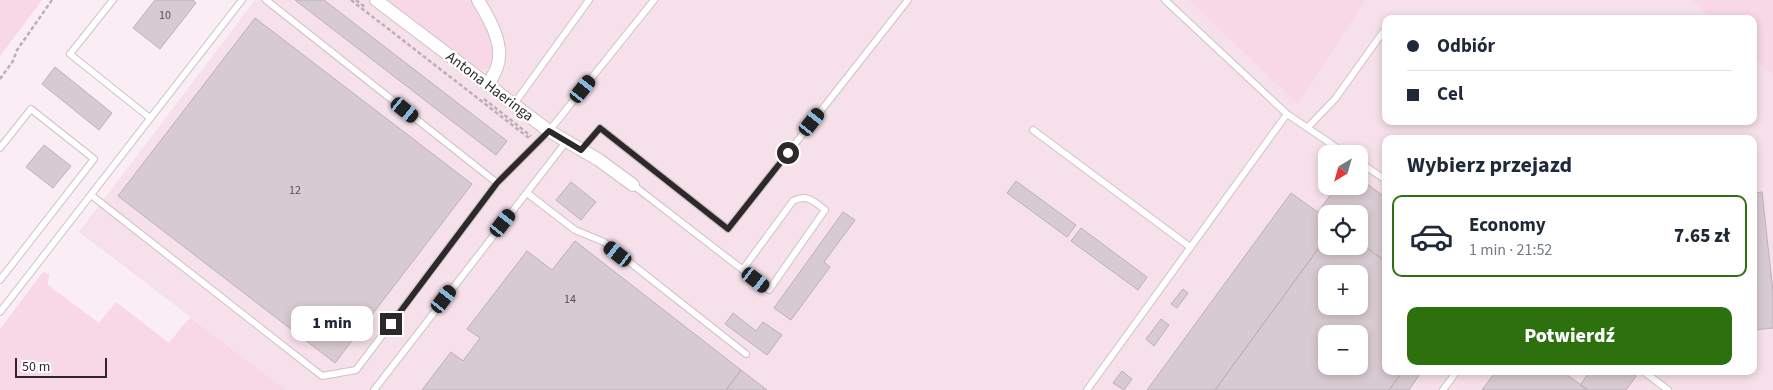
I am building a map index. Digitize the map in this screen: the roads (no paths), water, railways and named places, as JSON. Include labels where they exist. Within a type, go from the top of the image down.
[{"type":"street","name":"Antona Haeringa","points":[[376,0],[549,131],[599,160],[632,185]]},
{"type":"street","points":[[478,0],[494,29],[499,54],[497,68],[488,85]]},
{"type":"lane","points":[[112,0],[70,54],[150,118]]},
{"type":"lane","points":[[0,312],[242,0]]},
{"type":"lane","points":[[266,0],[497,183]]},
{"type":"lane","points":[[514,104],[589,0]]},
{"type":"lane","points":[[91,195],[322,376],[356,370],[497,183],[549,131],[654,0]]},
{"type":"lane","points":[[581,150],[600,128],[728,229],[908,0]]},
{"type":"lane","points":[[1165,0],[1287,114],[1333,145]]},
{"type":"lane","points":[[1308,127],[1335,99],[1382,33]]},
{"type":"lane","points":[[0,148],[31,109],[94,159],[0,280]]},
{"type":"lane","points":[[1086,390],[1287,114]]},
{"type":"lane","points":[[1033,130],[1190,247]]},
{"type":"lane","points":[[374,390],[566,142]]},
{"type":"lane","points":[[1368,168],[1382,177]]},
{"type":"lane","points":[[632,185],[769,290],[825,210],[807,198],[798,198],[793,201],[743,269]]},
{"type":"lane","points":[[527,192],[575,230],[604,242],[746,354]]},
{"type":"lane","points":[[1443,390],[1454,375]]},
{"type":"lane","points":[[1648,375],[1668,390]]}]
